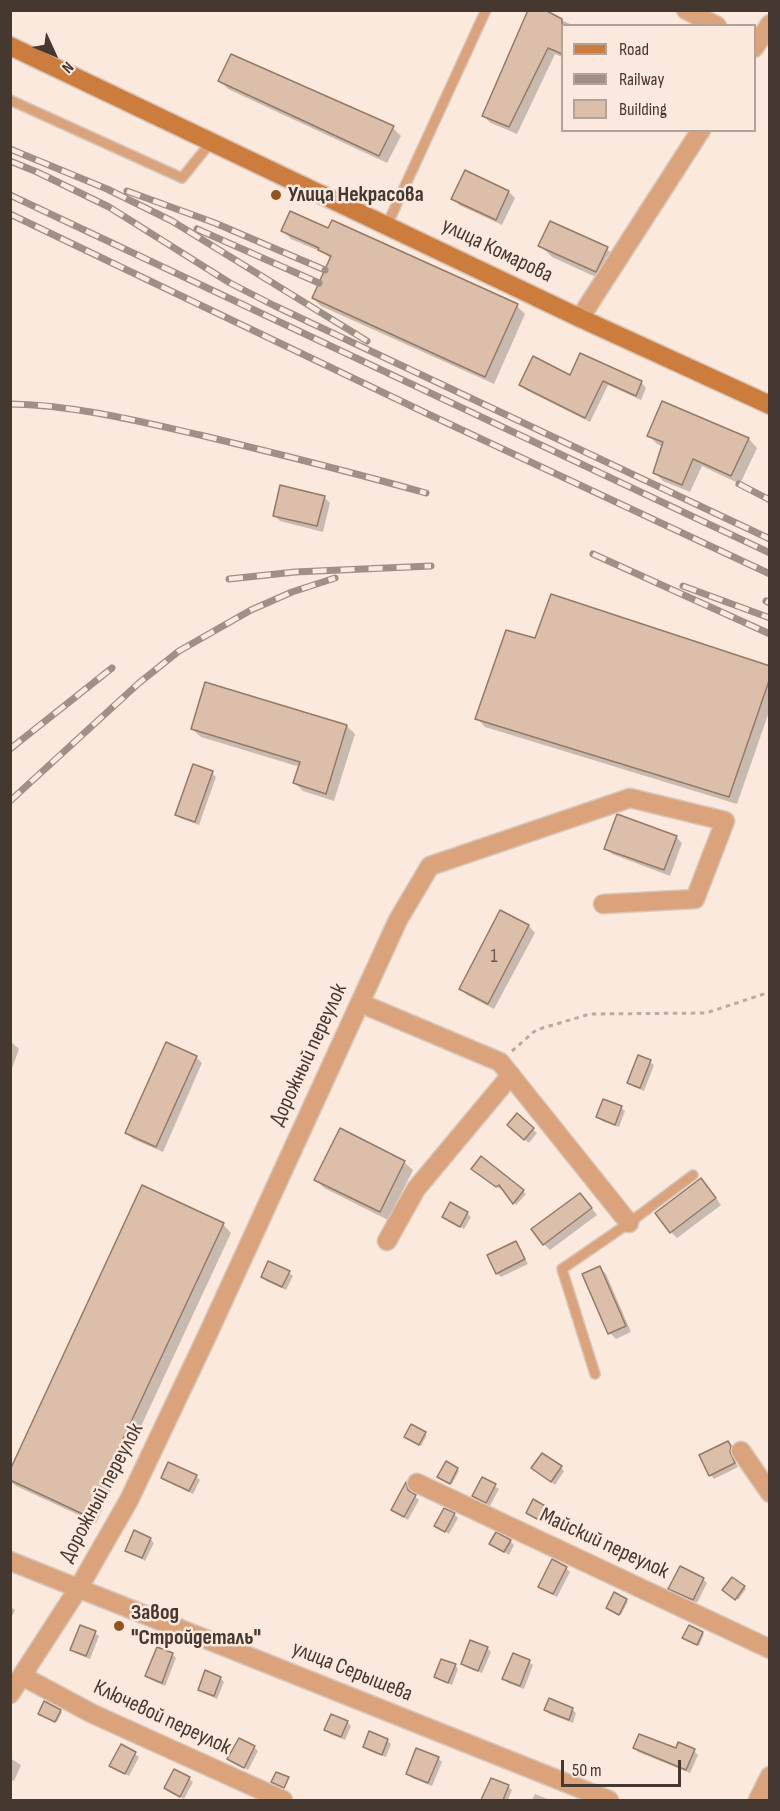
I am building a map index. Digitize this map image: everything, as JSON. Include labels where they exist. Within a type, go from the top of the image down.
[{"type":"main road","name":"улица Комарова","points":[[10,46],[580,318],[770,405]]},
{"type":"street","points":[[686,10],[713,24]]},
{"type":"street","points":[[759,47],[770,24]]},
{"type":"street","points":[[580,318],[700,132]]},
{"type":"street","name":"Дорожный переулок","points":[[10,1694],[78,1588],[134,1490],[398,920],[430,866],[630,798],[725,822],[694,899],[603,904]]},
{"type":"street","points":[[360,1003],[506,1069],[629,1223]]},
{"type":"street","points":[[387,1241],[416,1189],[506,1069]]},
{"type":"street","points":[[741,1451],[770,1494]]},
{"type":"street","name":"Майский переулок","points":[[417,1483],[770,1649]]},
{"type":"street","name":"улица Серышева","points":[[10,1562],[609,1800]]},
{"type":"street","name":"Ключевой переулок","points":[[22,1676],[93,1714],[283,1800]]},
{"type":"street","points":[[758,1800],[770,1776]]},
{"type":"lane","points":[[387,225],[486,10]]},
{"type":"lane","points":[[10,100],[182,178],[211,142]]},
{"type":"lane","points":[[595,1374],[562,1269],[693,1175]]},
{"type":"path","points":[[506,1069],[536,1030],[590,1014],[706,1013],[770,992]]},
{"type":"building","points":[[528,10],[545,10],[562,19],[561,54],[548,48],[509,127],[482,116]]},
{"type":"building","points":[[231,54],[394,126],[379,156],[218,81]]},
{"type":"building","points":[[465,170],[509,191],[496,220],[451,199]]},
{"type":"building","points":[[290,211],[328,228],[332,220],[518,304],[485,377],[312,298],[331,256],[281,231]]},
{"type":"building","points":[[550,221],[608,247],[596,272],[538,246]]},
{"type":"building","points":[[580,353],[642,381],[636,396],[603,381],[585,418],[519,385],[533,356],[570,375]]},
{"type":"building","points":[[662,401],[749,438],[731,476],[693,459],[682,485],[653,473],[663,442],[647,436]]},
{"type":"building","points":[[280,485],[325,496],[317,526],[273,516]]},
{"type":"building","points":[[551,594],[770,666],[770,678],[729,797],[475,719],[506,630],[535,638]]},
{"type":"building","points":[[205,682],[347,725],[326,794],[293,783],[300,762],[191,729]]},
{"type":"building","points":[[193,764],[213,771],[195,822],[175,815]]},
{"type":"building","points":[[617,814],[677,836],[664,870],[604,849]]},
{"type":"building","points":[[500,910],[529,925],[488,1004],[459,989]]},
{"type":"building","points":[[166,1042],[197,1056],[156,1147],[125,1133]]},
{"type":"building","points":[[638,1055],[651,1060],[640,1088],[627,1083]]},
{"type":"building","points":[[603,1099],[622,1106],[615,1125],[596,1117]]},
{"type":"building","points":[[517,1113],[534,1128],[524,1140],[507,1125]]},
{"type":"building","points":[[340,1128],[405,1161],[380,1212],[314,1180]]},
{"type":"building","points":[[481,1156],[524,1190],[513,1204],[499,1185],[496,1187],[471,1169]]},
{"type":"building","points":[[701,1178],[716,1198],[670,1233],[655,1213]]},
{"type":"building","points":[[142,1185],[224,1223],[87,1516],[10,1480],[10,1470]]},
{"type":"building","points":[[580,1193],[592,1208],[543,1245],[531,1229]]},
{"type":"building","points":[[450,1202],[468,1212],[460,1227],[442,1217]]},
{"type":"building","points":[[516,1241],[525,1259],[496,1274],[487,1255]]},
{"type":"building","points":[[268,1261],[290,1271],[282,1287],[261,1277]]},
{"type":"building","points":[[600,1266],[626,1326],[608,1334],[582,1274]]},
{"type":"building","points":[[411,1424],[426,1432],[419,1445],[404,1437]]},
{"type":"building","points":[[728,1441],[735,1463],[709,1476],[699,1455]]},
{"type":"building","points":[[542,1453],[562,1466],[551,1482],[531,1468]]},
{"type":"building","points":[[446,1461],[458,1468],[450,1484],[437,1477]]},
{"type":"building","points":[[168,1462],[197,1475],[189,1491],[161,1478]]},
{"type":"building","points":[[482,1477],[496,1484],[486,1503],[472,1496]]},
{"type":"building","points":[[406,1482],[408,1490],[416,1495],[404,1517],[391,1510]]},
{"type":"building","points":[[533,1499],[547,1507],[539,1520],[526,1513]]},
{"type":"building","points":[[444,1508],[455,1513],[445,1532],[434,1526]]},
{"type":"building","points":[[134,1530],[151,1538],[142,1558],[125,1551]]},
{"type":"building","points":[[496,1532],[511,1540],[504,1552],[489,1544]]},
{"type":"building","points":[[552,1559],[567,1567],[553,1594],[538,1587]]},
{"type":"building","points":[[680,1566],[704,1578],[693,1600],[668,1589]]},
{"type":"building","points":[[732,1577],[745,1586],[735,1600],[722,1590]]},
{"type":"building","points":[[614,1592],[627,1599],[619,1615],[606,1608]]},
{"type":"building","points":[[80,1625],[96,1631],[86,1656],[70,1650]]},
{"type":"building","points":[[689,1625],[703,1632],[697,1645],[682,1638]]},
{"type":"building","points":[[470,1640],[488,1647],[478,1671],[461,1664]]},
{"type":"building","points":[[157,1647],[173,1653],[162,1683],[145,1676]]},
{"type":"building","points":[[513,1653],[530,1660],[520,1686],[502,1679]]},
{"type":"building","points":[[441,1659],[456,1664],[448,1683],[434,1677]]},
{"type":"building","points":[[205,1670],[221,1677],[214,1696],[198,1690]]},
{"type":"building","points":[[549,1698],[573,1708],[569,1720],[544,1710]]},
{"type":"building","points":[[44,1701],[61,1710],[55,1722],[38,1714]]},
{"type":"building","points":[[331,1714],[348,1721],[341,1737],[324,1730]]},
{"type":"building","points":[[369,1731],[388,1739],[382,1755],[363,1747]]},
{"type":"building","points":[[639,1734],[676,1748],[678,1742],[695,1749],[686,1770],[633,1748]]},
{"type":"building","points":[[239,1738],[255,1746],[244,1768],[227,1759]]},
{"type":"building","points":[[121,1744],[136,1752],[125,1774],[109,1766]]},
{"type":"building","points":[[416,1748],[439,1757],[428,1783],[406,1774]]},
{"type":"building","points":[[174,1769],[190,1777],[180,1797],[164,1788]]},
{"type":"building","points":[[276,1772],[289,1777],[284,1788],[271,1782]]},
{"type":"building","points":[[491,1778],[509,1785],[503,1800],[481,1800]]},
{"type":"railway","points":[[10,149],[107,189],[172,221],[367,341]]},
{"type":"railway","points":[[10,161],[109,207],[230,283],[275,306],[770,539]]},
{"type":"railway","points":[[127,191],[215,223],[325,270]]},
{"type":"railway","points":[[10,195],[770,553]]},
{"type":"railway","points":[[10,214],[430,415],[770,574]]},
{"type":"railway","points":[[197,229],[319,283]]},
{"type":"railway","points":[[10,404],[58,407],[130,419],[426,493]]},
{"type":"railway","points":[[739,484],[770,500]]},
{"type":"railway","points":[[593,554],[770,634]]},
{"type":"railway","points":[[229,579],[295,572],[431,566]]},
{"type":"railway","points":[[10,801],[139,683],[179,651],[251,610],[292,592],[335,578]]},
{"type":"railway","points":[[683,586],[770,618]]},
{"type":"railway","points":[[766,601],[770,603]]},
{"type":"railway","points":[[10,749],[112,668]]},
{"type":"place","name":"Улица Некрасова","points":[[276,195]]},
{"type":"place","name":"Завод \"Стройдеталь\"","points":[[119,1626]]}]
